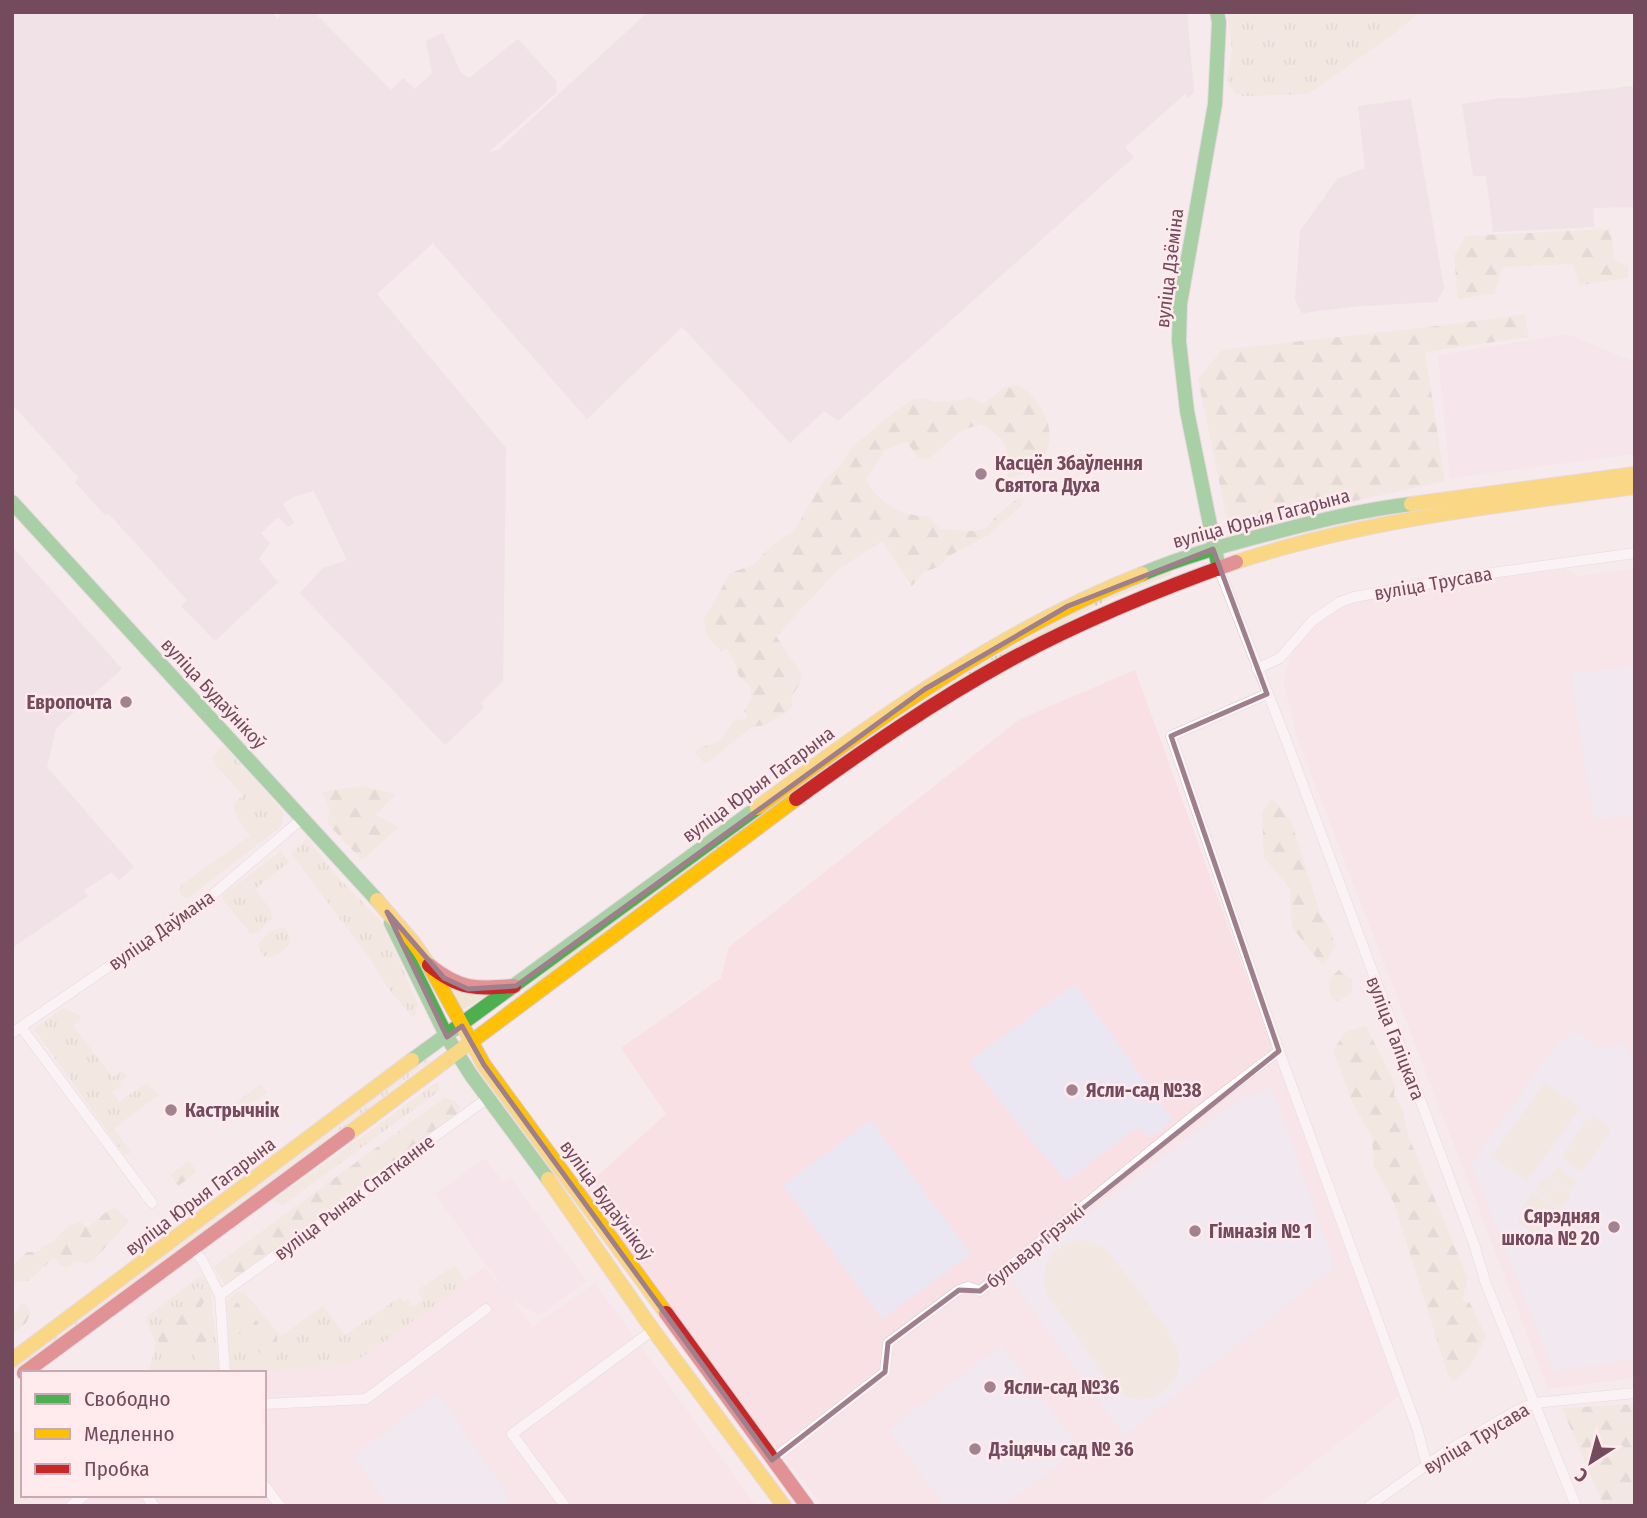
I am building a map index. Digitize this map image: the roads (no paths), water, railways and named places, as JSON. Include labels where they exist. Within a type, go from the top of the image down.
[{"type":"main road","name":"вуліца Дзёміна","points":[[1217,12],[1219,22],[1215,104],[1180,304],[1179,341],[1187,411],[1219,569]]},
{"type":"main road","name":"вуліца Юрыя Гагарына","points":[[12,1360],[819,762],[925,689],[1026,628],[1068,606],[1161,565],[1348,513],[1635,474]]},
{"type":"main road","name":"вуліца Юрыя Гагарына","points":[[26,1371],[471,1043],[793,801],[935,704],[1004,663],[1080,624],[1158,591],[1304,542],[1457,511],[1635,488]]},
{"type":"main road","name":"вуліца Будаўнікоў","points":[[12,502],[303,818],[387,912],[429,964],[485,1065],[807,1506]]},
{"type":"main road","name":"вуліца Будаўнікоў","points":[[387,912],[400,944],[457,1053],[653,1330],[785,1506]]},
{"type":"main road","points":[[429,964],[444,978],[468,989],[516,986]]},
{"type":"main road","points":[[572,1213],[584,1202]]},
{"type":"main road","points":[[653,1330],[669,1318]]},
{"type":"street","name":"вуліца Трусава","points":[[1257,669],[1280,659],[1313,620],[1340,602],[1353,597],[1405,586],[1635,554]]},
{"type":"street","name":"вуліца Галіцкага","points":[[1219,569],[1474,1244],[1484,1280],[1576,1506]]},
{"type":"street","points":[[1267,694],[1171,736],[1279,1051],[1417,1427],[1427,1466]]},
{"type":"street","name":"вуліца Даўмана","points":[[17,1030],[210,897],[303,818]]},
{"type":"street","points":[[17,1030],[152,1203]]},
{"type":"street","name":"бульвар Грэчкі","points":[[772,1460],[885,1372],[888,1343],[959,1290],[968,1287],[980,1291],[1197,1113],[1279,1051]]},
{"type":"street","name":"вуліца Рынак Спатканне","points":[[220,1295],[368,1189],[412,1152],[488,1098]]},
{"type":"street","points":[[192,1248],[202,1260],[220,1295],[225,1371]]},
{"type":"street","points":[[266,1404],[366,1399],[486,1309]]},
{"type":"street","points":[[565,1506],[512,1434],[653,1330]]},
{"type":"street","name":"вуліца Трусава","points":[[1369,1506],[1448,1450],[1534,1403],[1635,1393]]},
{"type":"street","points":[[266,1488],[280,1506]]},
{"type":"place","name":"Касцёл Збаўлення Святога Духа","points":[[981,474]]},
{"type":"place","name":"Европочта","points":[[126,702]]},
{"type":"place","name":"Ясли-сад №38","points":[[1072,1090]]},
{"type":"place","name":"Кастрычнік","points":[[171,1110]]},
{"type":"place","name":"Сярэдняя школа № 20","points":[[1614,1227]]},
{"type":"place","name":"Гімназія № 1","points":[[1195,1231]]},
{"type":"place","name":"Ясли-сад №36","points":[[990,1387]]},
{"type":"place","name":"Дзіцячы сад № 36","points":[[975,1449]]}]
